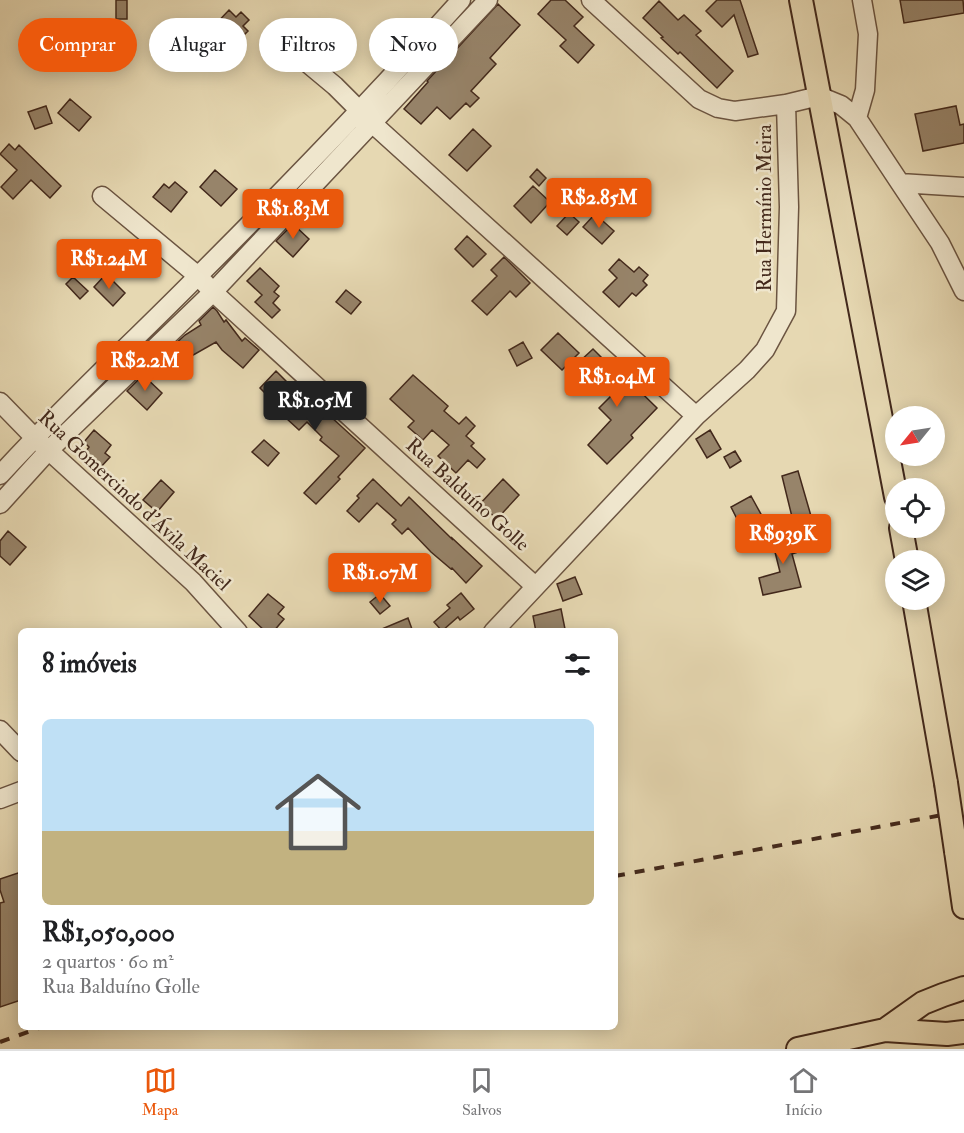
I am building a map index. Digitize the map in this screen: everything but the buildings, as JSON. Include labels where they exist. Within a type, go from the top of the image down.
[{"type":"main road","points":[[801,0],[892,478]]},
{"type":"main road","points":[[916,610],[946,783],[964,907]]},
{"type":"main road","points":[[885,1030],[923,1003],[964,988]]},
{"type":"main road","points":[[798,1049],[885,1030],[947,1034],[964,1032]]},
{"type":"street","points":[[0,504],[49,450],[213,292],[366,117],[461,0]]},
{"type":"street","points":[[0,475],[34,437],[198,276],[488,0]]},
{"type":"street","name":"Rua Hermínio Meira","points":[[591,0],[699,99],[718,108],[735,111],[786,104],[819,96]]},
{"type":"street","points":[[858,118],[865,90],[868,34],[862,0]]},
{"type":"street","points":[[318,72],[696,416],[497,628]]},
{"type":"street","points":[[819,96],[841,105],[858,118],[940,243],[964,291]]},
{"type":"street","name":"Rua Hermínio Meira","points":[[696,416],[747,370],[765,350],[786,311],[789,207],[786,104]]},
{"type":"street","points":[[900,183],[964,187]]},
{"type":"street","name":"Rua Balduíno Golle","points":[[102,195],[198,276],[535,586]]},
{"type":"street","name":"Rua Gomercindo d'Ávila Maciel","points":[[0,402],[34,437],[193,582],[234,628]]},
{"type":"street","points":[[0,730],[18,749]]},
{"type":"street","points":[[0,799],[18,792]]},
{"type":"railway","points":[[618,875],[964,811]]},
{"type":"railway","points":[[0,1042],[33,1030]]}]
